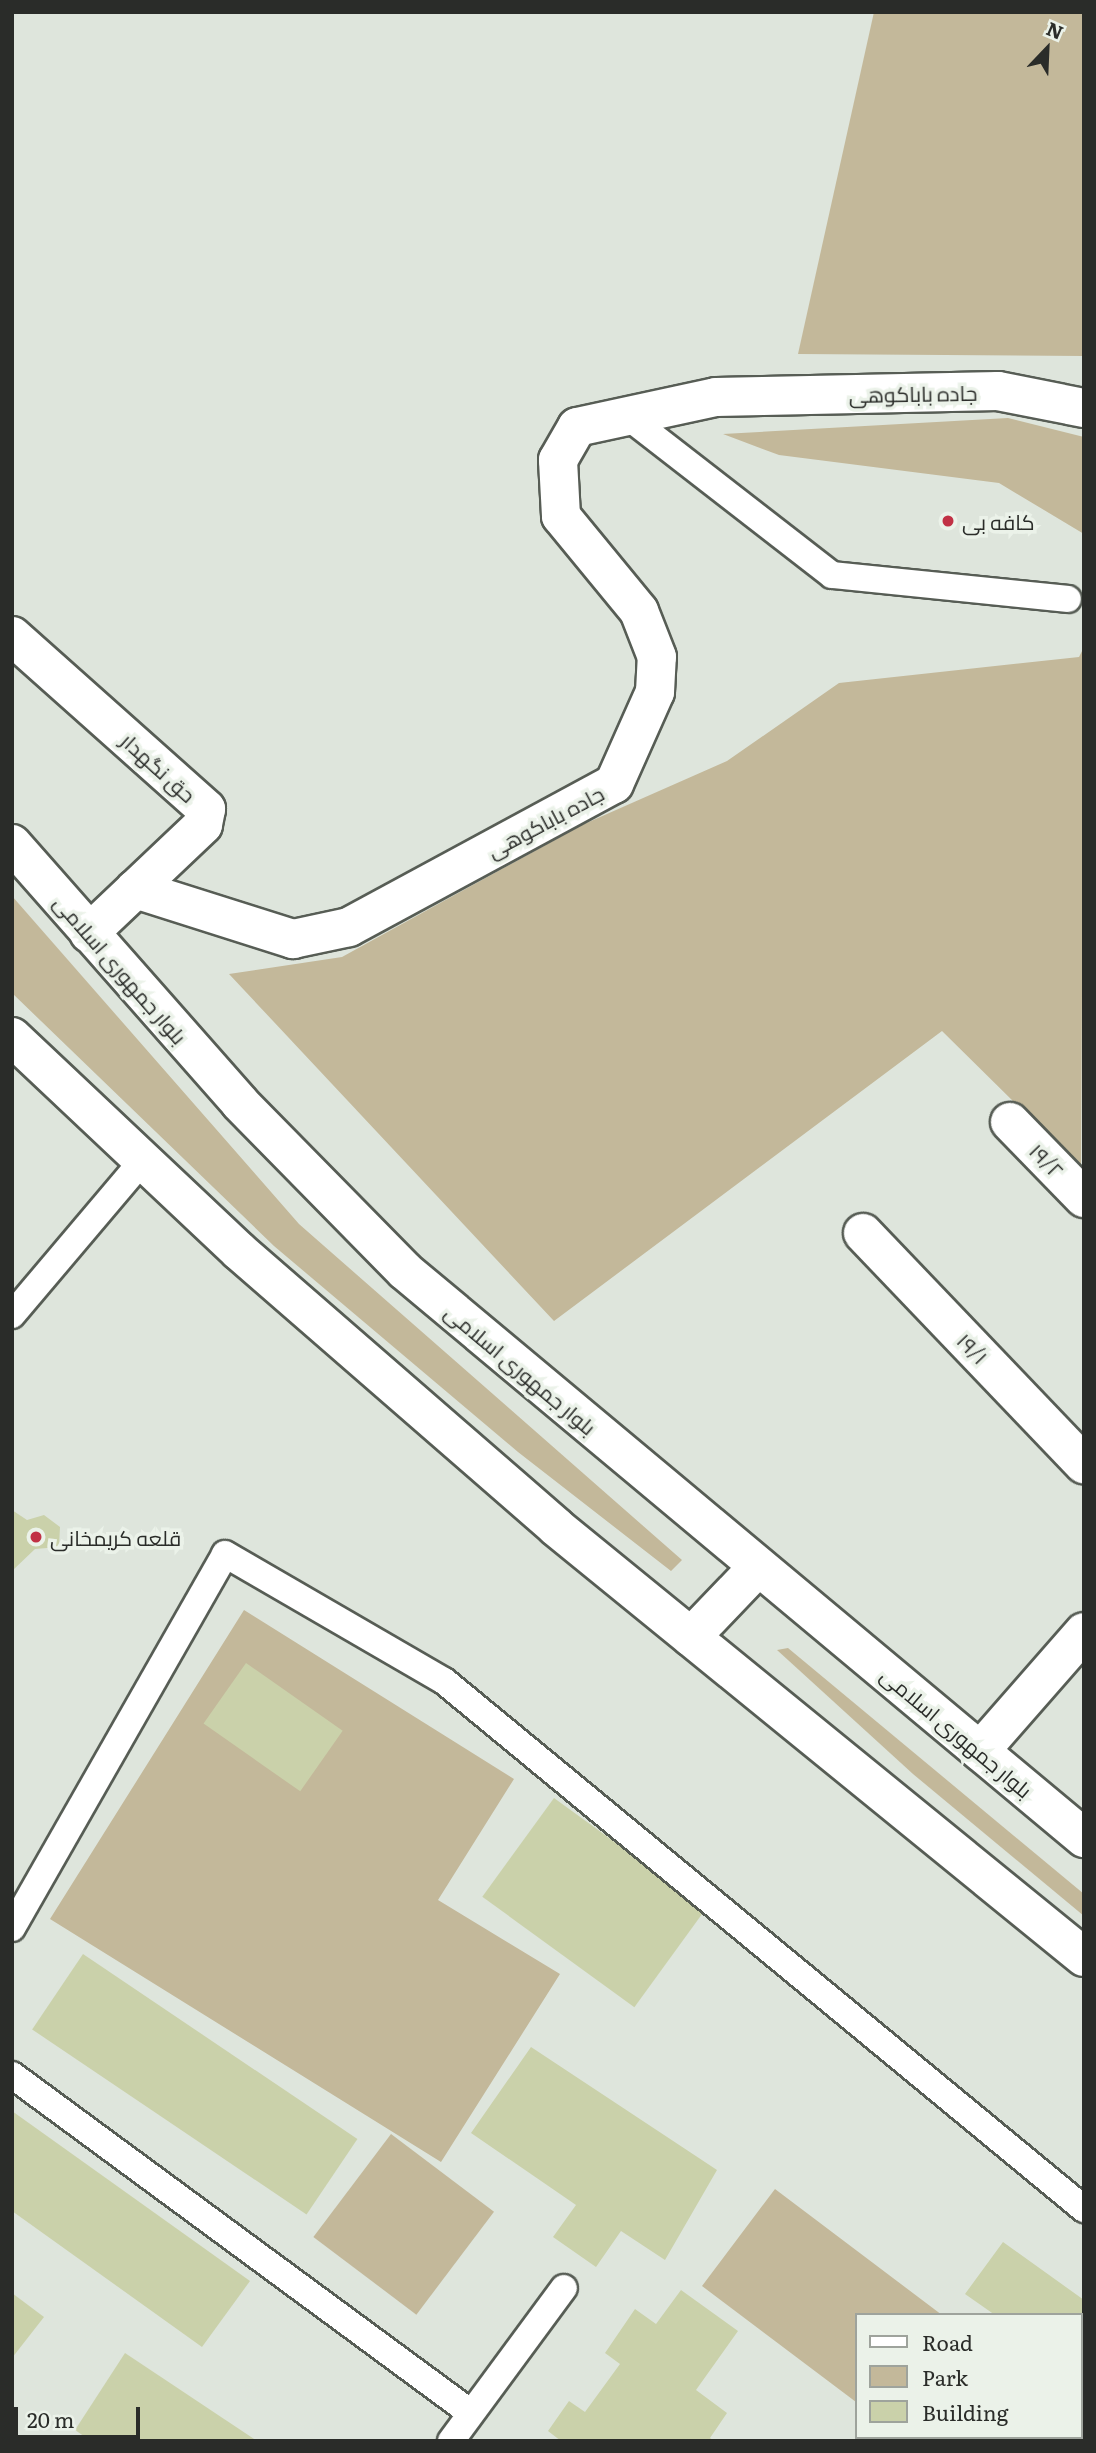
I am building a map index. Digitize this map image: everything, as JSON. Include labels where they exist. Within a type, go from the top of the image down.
[{"type":"main road","name":"جاده باباکوهی","points":[[135,889],[293,939],[349,927],[614,784],[655,692],[657,657],[639,611],[561,516],[558,460],[577,427],[716,397],[998,391],[1084,408]]},
{"type":"main road","name":"حق نگهدار","points":[[12,636],[206,809],[204,825],[89,933]]},
{"type":"main road","name":"بلوار جمهوری اسلامی","points":[[12,844],[240,1102],[405,1271],[757,1568],[1084,1838]]},
{"type":"main road","points":[[12,1037],[239,1251],[556,1527],[1084,1958]]},
{"type":"main road","name":"۱۹/۲","points":[[1010,1122],[1084,1198]]},
{"type":"main road","name":"۱۹/۱","points":[[863,1233],[1084,1464]]},
{"type":"main road","points":[[691,1637],[757,1568]]},
{"type":"main road","points":[[980,1751],[1084,1632]]},
{"type":"lane","points":[[627,416],[832,575],[1068,599]]},
{"type":"lane","points":[[12,1315],[143,1160]]},
{"type":"lane","points":[[12,1928],[225,1554],[444,1681],[1084,2209]]},
{"type":"lane","points":[[12,2074],[471,2413]]},
{"type":"lane","points":[[451,2441],[564,2288]]},
{"type":"green space","points":[[874,12],[1084,12],[1084,356],[798,354]]},
{"type":"green space","points":[[1008,418],[1084,437],[1084,534],[999,483],[779,455],[723,434]]},
{"type":"green space","points":[[1084,647],[1081,1168],[942,1031],[554,1321],[229,974],[342,957],[582,825],[727,761],[839,683],[1079,657]]},
{"type":"green space","points":[[12,896],[299,1224],[682,1560],[671,1571],[518,1452],[274,1246],[12,993]]},
{"type":"green space","points":[[244,1610],[514,1779],[438,1900],[560,1974],[441,2162],[50,1919]]},
{"type":"green space","points":[[788,1648],[1084,1894],[1084,1916],[913,1774],[777,1650]]},
{"type":"green space","points":[[391,2134],[494,2212],[416,2315],[313,2237]]},
{"type":"green space","points":[[775,2189],[939,2313],[855,2313],[855,2401],[702,2286]]},
{"type":"green space","points":[[1082,2430],[1084,2441],[994,2439],[1082,2439]]},
{"type":"building","name":"قلعه کریمخانی","points":[[12,1510],[27,1520],[44,1515],[60,1527],[59,1547],[35,1549],[12,1571]]},
{"type":"building","points":[[246,1663],[343,1731],[300,1791],[204,1724]]},
{"type":"building","points":[[554,1798],[706,1909],[634,2007],[482,1897]]},
{"type":"building","points":[[83,1954],[357,2139],[307,2215],[32,2029]]},
{"type":"building","points":[[531,2047],[717,2170],[665,2260],[621,2231],[596,2267],[553,2237],[576,2205],[471,2133]]},
{"type":"building","points":[[12,2111],[250,2281],[202,2347],[12,2211]]},
{"type":"building","points":[[1003,2242],[1084,2300],[1084,2368],[1082,2313],[992,2313],[965,2294]]},
{"type":"building","points":[[681,2290],[738,2331],[696,2390],[727,2413],[710,2438],[714,2441],[561,2441],[548,2431],[569,2401],[585,2412],[620,2364],[605,2353],[635,2309],[656,2324]]},
{"type":"building","points":[[12,2293],[44,2317],[12,2358]]},
{"type":"building","points":[[125,2353],[257,2441],[91,2441],[75,2430]]},
{"type":"place","name":"کافه بی","points":[[948,521]]},
{"type":"place","name":"قلعه کریمخانی","points":[[36,1537]]}]
